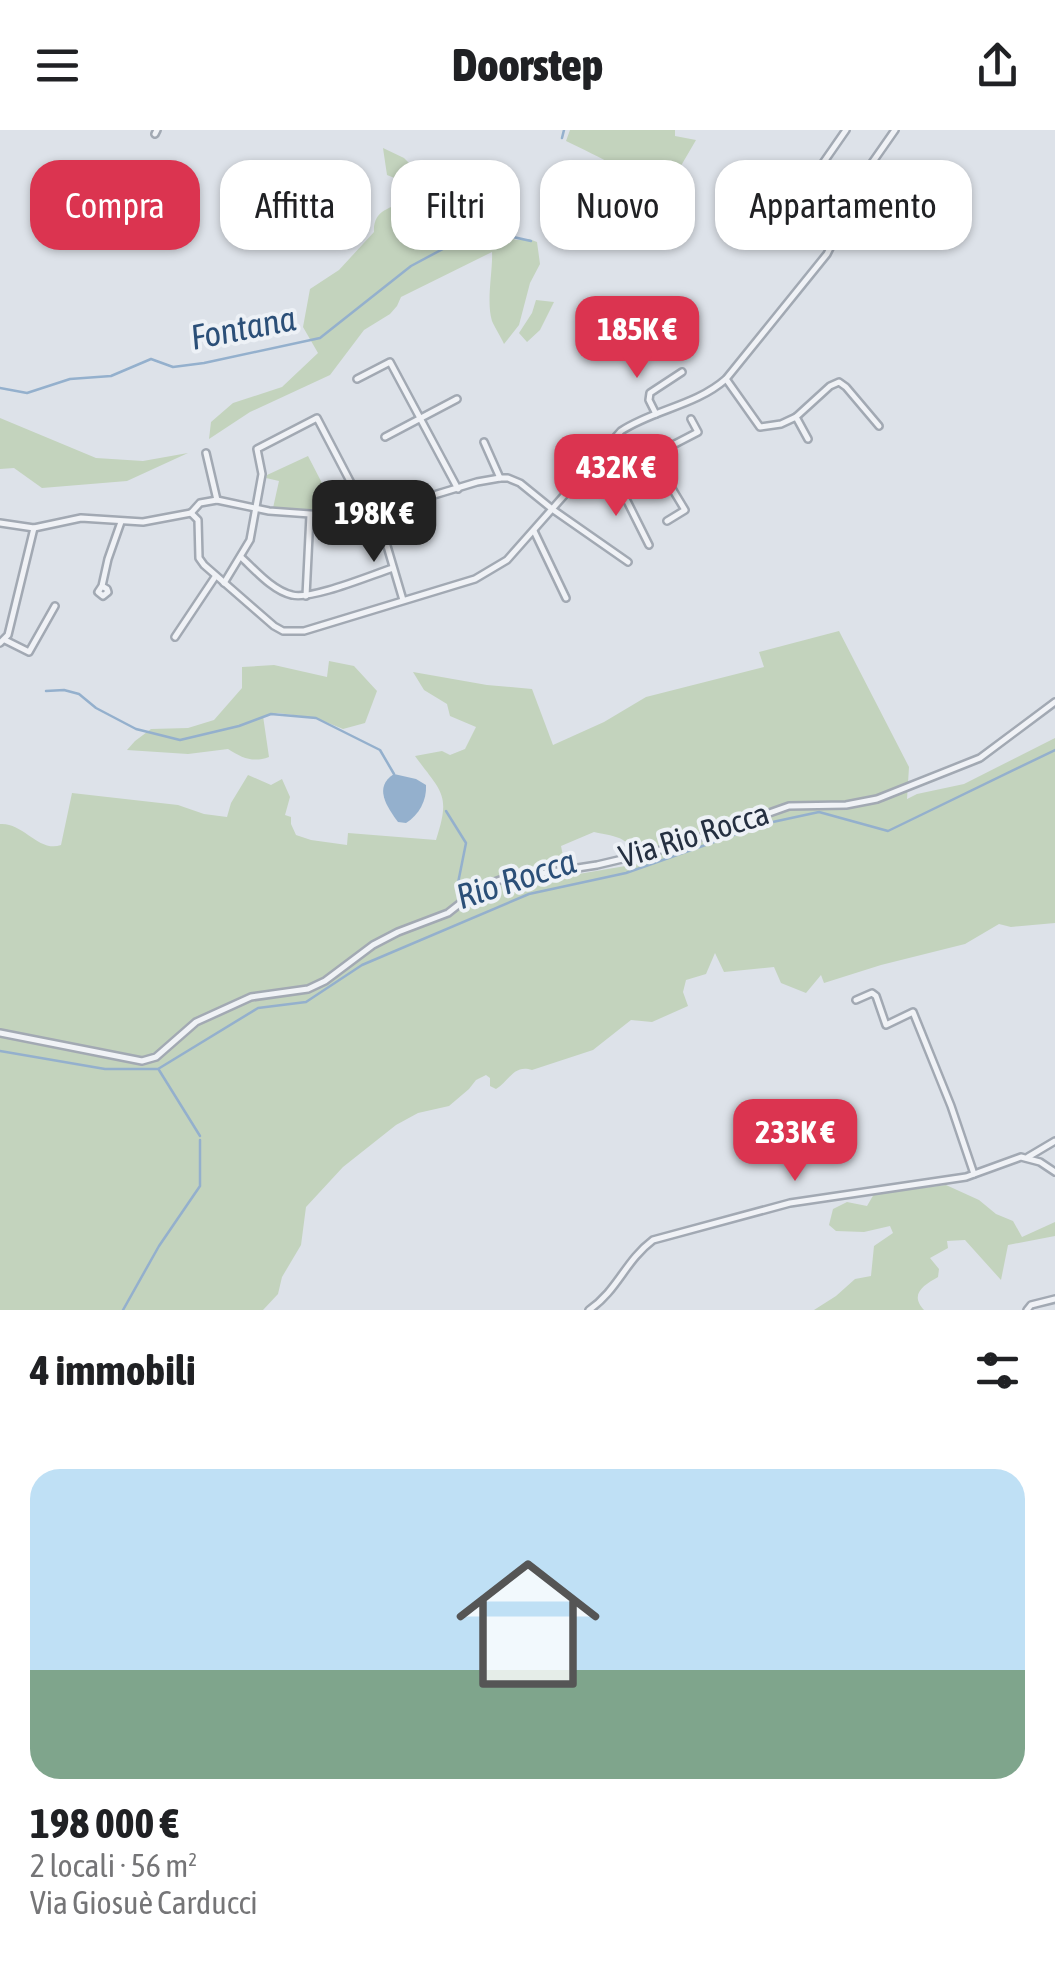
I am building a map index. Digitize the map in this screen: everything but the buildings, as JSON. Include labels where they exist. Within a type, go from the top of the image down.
[{"type":"street","points":[[825,160],[846,130]]},
{"type":"street","points":[[191,513],[198,520],[200,558],[274,626],[294,632],[489,573],[534,531],[620,430],[693,401],[726,380],[827,254],[844,202],[895,130]]},
{"type":"street","points":[[358,379],[390,362],[458,488]]},
{"type":"street","points":[[656,414],[650,393],[682,372]]},
{"type":"street","points":[[726,380],[760,426],[796,417],[839,382],[880,426]]},
{"type":"street","points":[[385,437],[457,398]]},
{"type":"street","points":[[796,417],[808,439]]},
{"type":"street","points":[[224,583],[250,540],[262,474],[258,449],[317,418],[352,485],[364,518]]},
{"type":"street","points":[[617,481],[698,432],[691,419]]},
{"type":"street","points":[[484,442],[500,478]]},
{"type":"street","points":[[206,453],[217,500]]},
{"type":"street","points":[[600,453],[649,545]]},
{"type":"street","points":[[653,457],[684,510],[667,521]]},
{"type":"street","points":[[0,523],[34,528],[81,518],[152,521],[191,513],[200,503],[217,500],[310,515],[378,519],[430,497],[500,478],[520,483],[628,562]]},
{"type":"street","points":[[306,596],[310,515]]},
{"type":"street","points":[[378,519],[403,600]]},
{"type":"street","points":[[102,586],[121,521]]},
{"type":"street","points":[[34,528],[2,642],[29,652],[56,606]]},
{"type":"street","points":[[534,531],[566,598]]},
{"type":"street","points":[[241,557],[290,595],[306,596],[393,568]]},
{"type":"street","points":[[175,637],[216,576]]},
{"type":"street","name":"Via Rio Rocca","points":[[0,1034],[150,1060],[196,1022],[251,997],[308,989],[325,981],[398,932],[448,913],[480,887],[672,847],[789,806],[846,806],[877,800],[980,758],[1055,702]]},
{"type":"street","points":[[856,1000],[872,992],[886,1025],[912,1012],[974,1174]]},
{"type":"street","points":[[589,1310],[605,1299],[636,1254],[654,1240],[790,1203],[974,1174],[1028,1157],[1055,1141]]},
{"type":"street","points":[[1028,1157],[1055,1172]]},
{"type":"street","points":[[1028,1310],[1031,1305],[1055,1299]]},
{"type":"green space","points":[[570,130],[675,130],[675,136],[696,140],[684,160],[603,160],[566,141]]},
{"type":"green space","points":[[383,148],[406,160],[391,160],[391,177],[387,175]]},
{"type":"green space","points":[[389,208],[391,250],[520,250],[520,240],[537,242],[540,264],[530,283],[519,325],[504,344],[490,313],[492,252],[401,297],[390,314],[364,330],[330,375],[250,412],[209,439],[211,422],[233,403],[282,387],[318,353],[303,327],[310,289],[339,270],[357,250],[371,250],[376,219]]},
{"type":"green space","points":[[536,300],[554,302],[540,330],[527,342],[519,333]]},
{"type":"green space","points":[[0,418],[96,458],[143,461],[188,453],[127,481],[42,488],[14,468],[0,469]]},
{"type":"green space","points":[[308,456],[324,487],[318,491],[317,511],[273,508],[279,481],[266,478],[267,475]]},
{"type":"green space","points":[[839,631],[909,767],[907,799],[964,784],[1055,738],[1055,923],[1011,927],[999,924],[965,944],[824,983],[821,975],[806,993],[781,983],[774,967],[724,972],[715,953],[706,974],[686,980],[683,992],[688,1006],[652,1022],[631,1020],[593,1050],[532,1070],[521,1069],[496,1089],[490,1086],[486,1075],[449,1106],[418,1113],[396,1125],[343,1167],[306,1207],[301,1245],[282,1277],[278,1294],[263,1310],[0,1310],[0,824],[16,828],[45,845],[61,845],[72,793],[178,805],[227,817],[248,775],[271,785],[282,779],[290,797],[285,815],[291,817],[296,835],[347,845],[348,833],[436,840],[443,813],[441,795],[415,756],[442,751],[450,755],[465,749],[476,727],[450,716],[447,704],[424,690],[413,672],[532,689],[553,745],[646,697],[764,667],[759,652]],"holes":[[[594,832],[628,843],[637,864],[567,876],[561,846]]]},
{"type":"green space","points":[[329,661],[354,666],[377,691],[365,723],[343,729],[316,718],[278,713],[263,716],[269,757],[258,760],[228,749],[188,754],[127,750],[151,729],[188,728],[214,720],[242,688],[242,667],[274,665],[327,677]]},
{"type":"green space","points":[[946,1185],[1013,1221],[1022,1237],[1055,1222],[1055,1236],[1008,1245],[1001,1280],[965,1240],[947,1241],[948,1248],[930,1258],[939,1269],[938,1277],[918,1295],[924,1310],[814,1310],[855,1279],[871,1276],[874,1246],[893,1233],[890,1226],[864,1232],[836,1231],[829,1225],[833,1209],[847,1202],[867,1206],[874,1194]]},
{"type":"water","points":[[394,774],[426,785],[421,807],[406,823],[398,822],[384,797],[384,785]]},
{"type":"waterway","points":[[562,138],[564,130]]},
{"type":"waterway","name":"Fontana","points":[[0,388],[27,393],[70,379],[111,376],[151,359],[173,367],[320,338],[411,266],[469,235],[495,233],[531,241]]},
{"type":"waterway","points":[[46,691],[79,694],[96,708],[136,729],[180,740],[271,714],[316,718],[380,750],[394,774]]},
{"type":"waterway","name":"Rio Rocca","points":[[0,1051],[105,1069],[158,1069],[258,1008],[306,1002],[362,965],[529,894],[626,873],[768,823],[819,812],[888,831],[1055,750]]},
{"type":"waterway","points":[[446,811],[466,843],[458,883],[461,895]]},
{"type":"waterway","points":[[159,1070],[200,1136]]},
{"type":"waterway","points":[[123,1310],[159,1246],[200,1186],[200,1140]]}]
